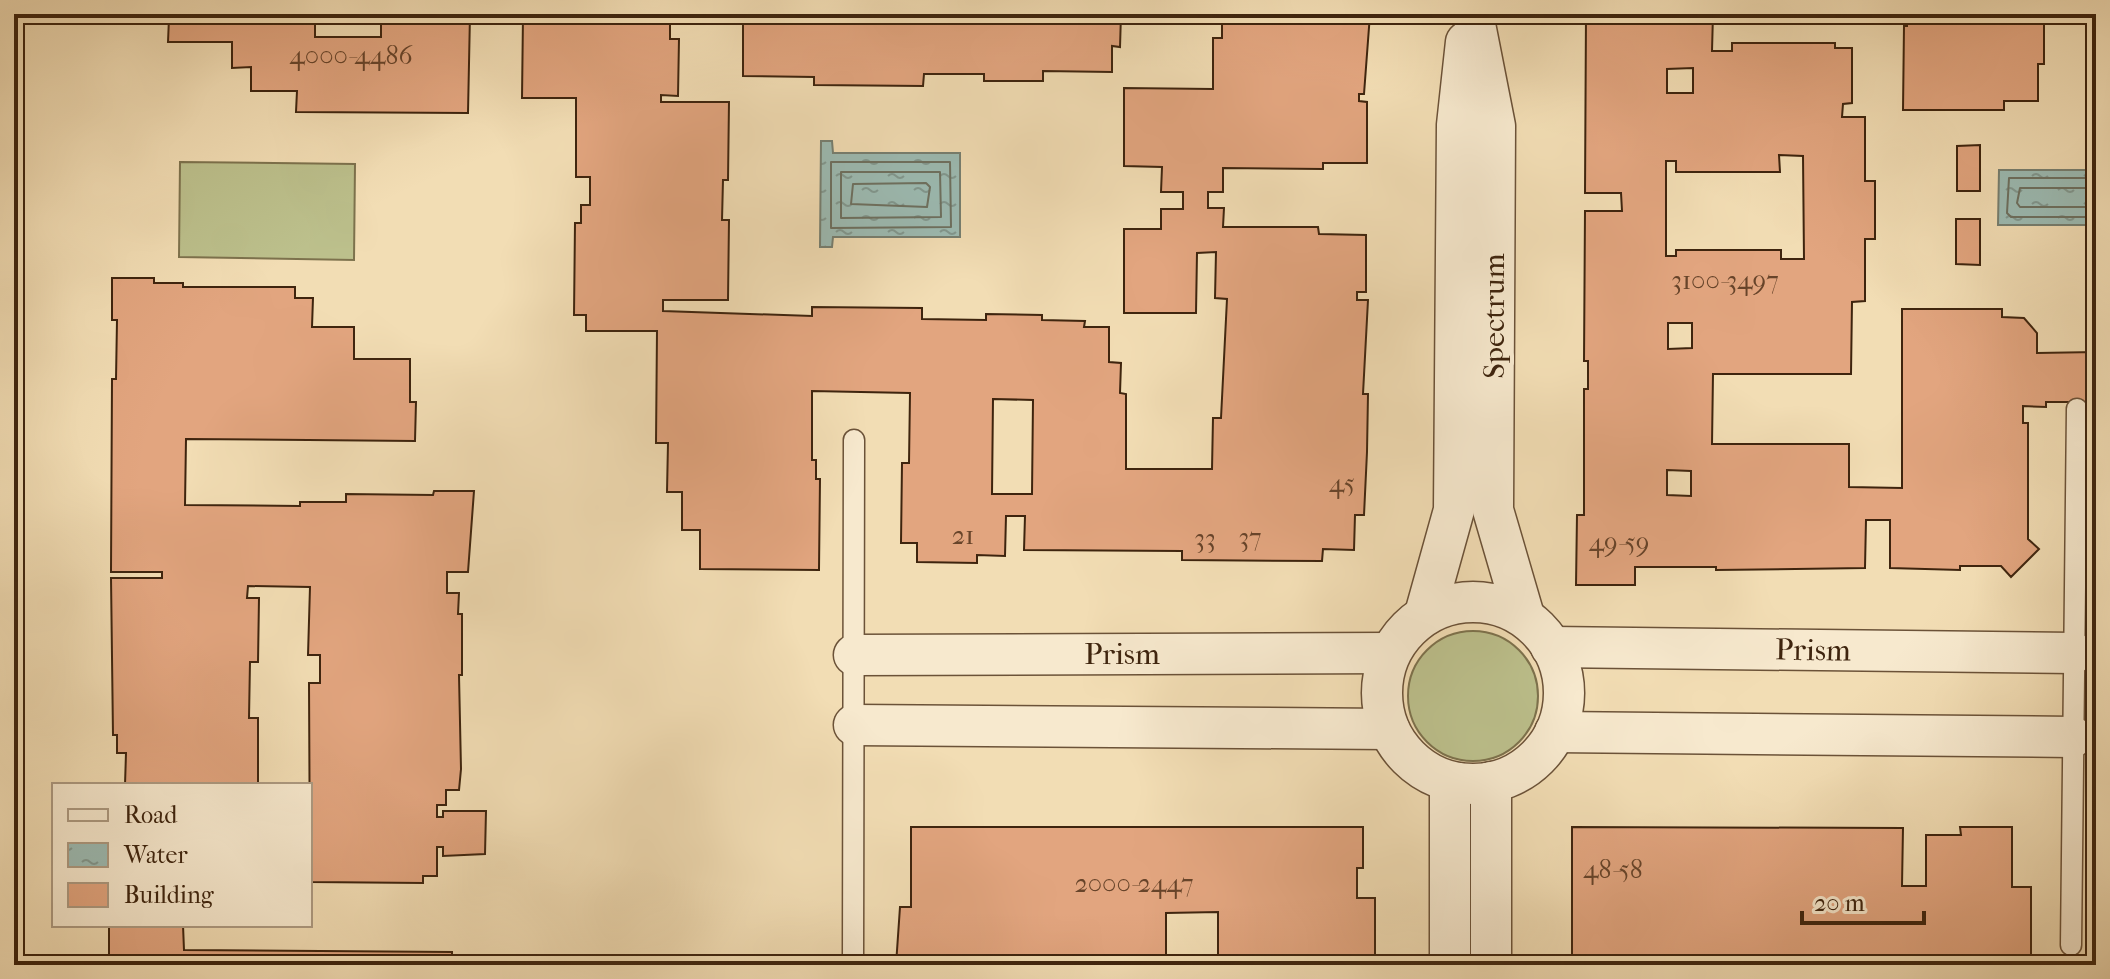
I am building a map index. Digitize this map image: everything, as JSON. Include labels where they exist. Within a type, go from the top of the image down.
[{"type":"street","name":"Spectrum","points":[[1425,614],[1454,510],[1457,125],[1471,14]]},
{"type":"street","name":"Spectrum","points":[[1471,14],[1495,126],[1493,510],[1524,616]]},
{"type":"street","points":[[1474,600],[1500,605],[1524,616],[1551,647],[1564,681],[1563,708],[1555,732],[1541,754],[1521,771],[1491,782],[1450,782],[1422,769],[1402,751],[1389,729],[1382,696],[1382,677],[1390,653],[1405,631],[1425,614],[1449,604],[1474,600]]},
{"type":"street","name":"Prism","points":[[1551,647],[2074,653]]},
{"type":"street","name":"Prism","points":[[854,655],[1390,653]]},
{"type":"street","points":[[854,725],[1389,729]]},
{"type":"street","points":[[1555,732],[2073,737]]},
{"type":"street","points":[[1450,782],[1450,965]]},
{"type":"street","points":[[1491,782],[1491,965]]},
{"type":"lane","points":[[2071,945],[2077,409]]},
{"type":"lane","points":[[853,965],[854,440]]},
{"type":"green space","points":[[180,162],[355,164],[354,260],[179,257]]},
{"type":"green space","points":[[1473,631],[1498,636],[1519,650],[1533,671],[1538,696],[1533,721],[1519,742],[1498,756],[1473,761],[1448,756],[1427,742],[1413,721],[1408,696],[1413,671],[1427,650],[1448,636]]},
{"type":"water","points":[[821,141],[832,141],[833,153],[960,153],[960,237],[833,237],[832,247],[820,247]]},
{"type":"water","points":[[1999,170],[2096,170],[2096,225],[1998,225]]},
{"type":"building","points":[[153,14],[315,14],[315,37],[381,37],[381,14],[470,14],[468,113],[296,112],[297,91],[251,91],[251,67],[232,68],[232,42],[168,42],[169,18],[153,18]]},
{"type":"building","points":[[670,14],[670,39],[679,39],[678,96],[661,95],[661,102],[729,102],[728,180],[723,180],[722,220],[729,220],[728,300],[663,300],[663,311],[812,316],[812,307],[922,308],[922,319],[986,320],[986,314],[1042,315],[1042,320],[1085,321],[1084,327],[1109,327],[1109,362],[1121,363],[1120,393],[1126,394],[1126,469],[1212,469],[1213,418],[1221,418],[1227,299],[1215,298],[1216,252],[1197,253],[1196,313],[1124,313],[1124,229],[1161,229],[1161,209],[1183,209],[1183,192],[1161,192],[1162,167],[1124,166],[1124,88],[1213,89],[1213,38],[1222,38],[1222,14],[1370,14],[1364,94],[1359,94],[1359,101],[1367,102],[1367,163],[1323,163],[1323,169],[1223,168],[1223,192],[1208,192],[1208,208],[1224,208],[1223,227],[1318,227],[1319,234],[1366,235],[1366,292],[1357,292],[1357,300],[1368,300],[1363,394],[1368,394],[1367,452],[1364,515],[1355,515],[1354,550],[1323,549],[1322,561],[1182,560],[1182,551],[1024,550],[1025,516],[1006,516],[1005,556],[977,555],[977,563],[917,562],[917,543],[901,543],[902,463],[909,463],[910,393],[812,391],[812,460],[816,460],[816,479],[820,479],[819,570],[700,569],[700,530],[682,530],[682,492],[667,492],[668,443],[656,443],[657,331],[586,331],[586,315],[574,315],[575,223],[581,223],[581,205],[590,205],[590,177],[576,177],[576,98],[522,98],[523,16]],"holes":[[[993,399],[1033,400],[1032,494],[992,494]]]},
{"type":"building","points":[[732,14],[1121,14],[1120,47],[1112,46],[1112,72],[1043,71],[1043,81],[984,81],[984,74],[924,74],[923,86],[814,85],[814,77],[743,76],[743,19],[732,19]]},
{"type":"building","points":[[1586,14],[1713,14],[1712,51],[1732,51],[1732,43],[1835,43],[1835,48],[1852,48],[1852,103],[1843,104],[1842,117],[1865,117],[1865,181],[1875,181],[1875,239],[1865,239],[1865,301],[1852,302],[1851,374],[1713,374],[1712,444],[1849,444],[1849,487],[1902,488],[1902,309],[2002,309],[2002,317],[2024,318],[2037,333],[2037,353],[2096,352],[2096,402],[2046,402],[2046,407],[2023,406],[2023,423],[2028,423],[2028,539],[2039,549],[2011,577],[2001,566],[1960,566],[1960,570],[1890,568],[1890,520],[1866,520],[1865,568],[1716,570],[1716,567],[1635,567],[1635,585],[1576,585],[1577,515],[1584,515],[1584,389],[1588,389],[1588,361],[1584,361],[1585,211],[1622,211],[1621,193],[1585,193]],"holes":[[[1693,68],[1693,93],[1667,93],[1667,69]],[[1779,155],[1803,156],[1804,259],[1781,259],[1781,250],[1676,250],[1676,256],[1666,256],[1666,161],[1676,161],[1676,172],[1780,172]],[[1668,323],[1692,323],[1692,348],[1668,349]],[[1667,470],[1691,471],[1691,496],[1667,495]]]},
{"type":"building","points":[[1907,14],[2044,14],[2044,64],[2038,64],[2038,101],[2004,101],[2004,110],[1903,110],[1904,26],[1907,26]]},
{"type":"building","points":[[1980,145],[1980,191],[1957,191],[1957,146]]},
{"type":"building","points":[[1956,219],[1980,219],[1980,265],[1956,264]]},
{"type":"building","points":[[112,278],[154,278],[154,283],[183,283],[183,287],[295,287],[295,298],[313,298],[312,327],[354,327],[354,359],[410,359],[410,402],[416,402],[415,441],[186,439],[185,505],[300,506],[300,502],[346,502],[346,494],[433,495],[434,491],[474,491],[468,572],[447,572],[447,593],[459,593],[458,614],[462,614],[459,790],[446,790],[446,805],[437,805],[437,817],[443,817],[443,811],[486,811],[485,854],[443,856],[443,847],[437,847],[437,876],[423,876],[423,883],[312,882],[309,683],[320,683],[320,655],[308,655],[310,587],[248,586],[247,598],[259,598],[258,662],[250,662],[249,718],[258,718],[258,783],[125,783],[126,753],[117,753],[117,735],[113,735],[111,578],[162,578],[162,572],[111,572],[112,379],[116,379],[117,320],[112,320]]},
{"type":"building","points":[[911,827],[1363,827],[1363,868],[1357,868],[1357,898],[1375,898],[1375,965],[1218,965],[1218,912],[1166,913],[1166,965],[896,965],[900,907],[911,907]]},
{"type":"building","points":[[1572,827],[1903,828],[1902,886],[1926,886],[1926,835],[1961,835],[1960,827],[2012,827],[2012,887],[2031,887],[2031,965],[1572,965]]},
{"type":"building","points":[[109,927],[183,927],[184,950],[452,952],[452,965],[109,965]]}]
